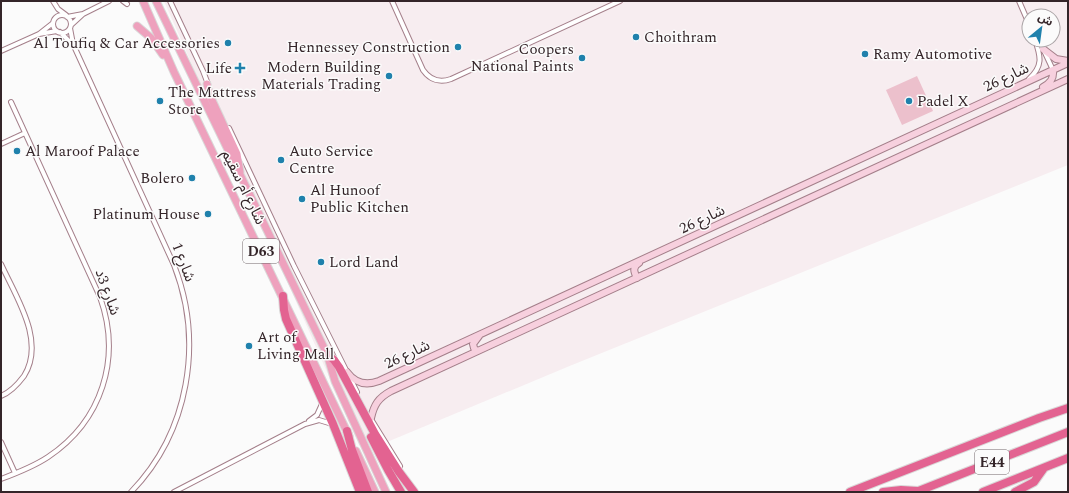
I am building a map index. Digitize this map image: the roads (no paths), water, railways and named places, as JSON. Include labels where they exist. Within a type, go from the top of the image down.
[{"type":"highway","points":[[283,296],[286,319],[333,424],[360,492]]},
{"type":"highway","points":[[327,357],[334,360],[339,367],[375,434],[414,492]]},
{"type":"highway","points":[[327,357],[338,370],[388,470],[401,492]]},
{"type":"highway","points":[[1039,418],[1046,413],[1068,404]]},
{"type":"highway","points":[[850,492],[1068,408]]},
{"type":"highway","points":[[347,431],[352,450],[368,492]]},
{"type":"highway","name":"E44","points":[[917,492],[1068,432]]},
{"type":"highway","name":"E44","points":[[983,492],[1068,458]]},
{"type":"highway","points":[[1015,492],[1034,482],[1044,468]]},
{"type":"highway","points":[[883,492],[901,490],[917,492]]},
{"type":"main road","name":"شارع أم سقيم","points":[[143,1],[174,72],[283,296],[375,492]]},
{"type":"main road","name":"شارع أم سقيم","points":[[156,1],[327,357],[335,380],[386,492]]},
{"type":"main road","points":[[137,26],[154,41],[174,72]]},
{"type":"main road","points":[[1043,49],[1056,59],[1068,62]]},
{"type":"main road","name":"شارع 26","points":[[347,372],[353,379],[361,383],[375,383],[646,259],[1068,62]]},
{"type":"main road","points":[[1028,97],[1049,83],[1052,78],[1053,70]]},
{"type":"main road","name":"شارع 26","points":[[371,418],[375,403],[384,395],[1068,79]]},
{"type":"main road","points":[[207,84],[210,96],[238,157],[240,177]]},
{"type":"main road","points":[[637,278],[634,267],[646,259]]},
{"type":"main road","points":[[477,351],[473,344],[481,334]]},
{"type":"street","points":[[53,1],[55,6],[55,28],[58,31]]},
{"type":"street","points":[[1,50],[39,34],[58,31],[65,32],[83,14],[109,1]]},
{"type":"street","points":[[170,1],[207,84],[294,266],[347,372],[371,418],[400,466],[408,485]]},
{"type":"street","points":[[392,1],[423,70],[428,76],[440,81],[451,79],[620,1]]},
{"type":"street","points":[[55,6],[67,16],[70,21],[70,27]]},
{"type":"street","points":[[39,34],[61,15],[67,16],[83,14]]},
{"type":"street","name":"شارع 1","points":[[70,27],[73,44],[174,265],[182,290],[187,315],[190,338],[189,360],[186,382],[179,411],[171,434],[158,458],[145,477],[131,492]]},
{"type":"street","name":"شارع 1","points":[[58,31],[73,44]]},
{"type":"street","points":[[1024,83],[1036,72],[1039,65],[1037,48]]},
{"type":"street","points":[[1043,49],[1053,70]]},
{"type":"street","name":"شارع 3د","points":[[1,479],[49,456],[67,442],[81,427],[101,392],[106,376],[109,353],[107,323],[100,297],[11,102]]},
{"type":"street","points":[[1,144],[25,133]]},
{"type":"street","points":[[1,264],[29,326],[32,347],[30,361],[23,377],[10,390],[1,396]]},
{"type":"street","points":[[305,424],[317,414],[323,401]]},
{"type":"street","points":[[174,492],[305,424],[319,420],[333,424]]},
{"type":"street","points":[[1,442],[15,473]]},
{"type":"place","name":"Choithram","points":[[636,37]]},
{"type":"place","name":"Al Toufiq & Car Accessories","points":[[228,43]]},
{"type":"place","name":"Hennessey Construction","points":[[458,47]]},
{"type":"place","name":"Ramy Automotive","points":[[865,54]]},
{"type":"place","name":"Coopers National Paints","points":[[582,58]]},
{"type":"place","name":"Life","points":[[240,68]]},
{"type":"place","name":"Modern Building Materials Trading","points":[[389,76]]},
{"type":"place","name":"The Mattress Store","points":[[160,101]]},
{"type":"place","name":"Padel X","points":[[909,101]]},
{"type":"place","name":"Al Maroof Palace","points":[[17,151]]},
{"type":"place","name":"Auto Service Centre","points":[[281,160]]},
{"type":"place","name":"Bolero","points":[[192,178]]},
{"type":"place","name":"Al Hunoof Public Kitchen","points":[[302,199]]},
{"type":"place","name":"Platinum House","points":[[208,214]]},
{"type":"place","name":"Lord Land","points":[[321,262]]},
{"type":"place","name":"Art of Living Mall","points":[[249,346]]}]
